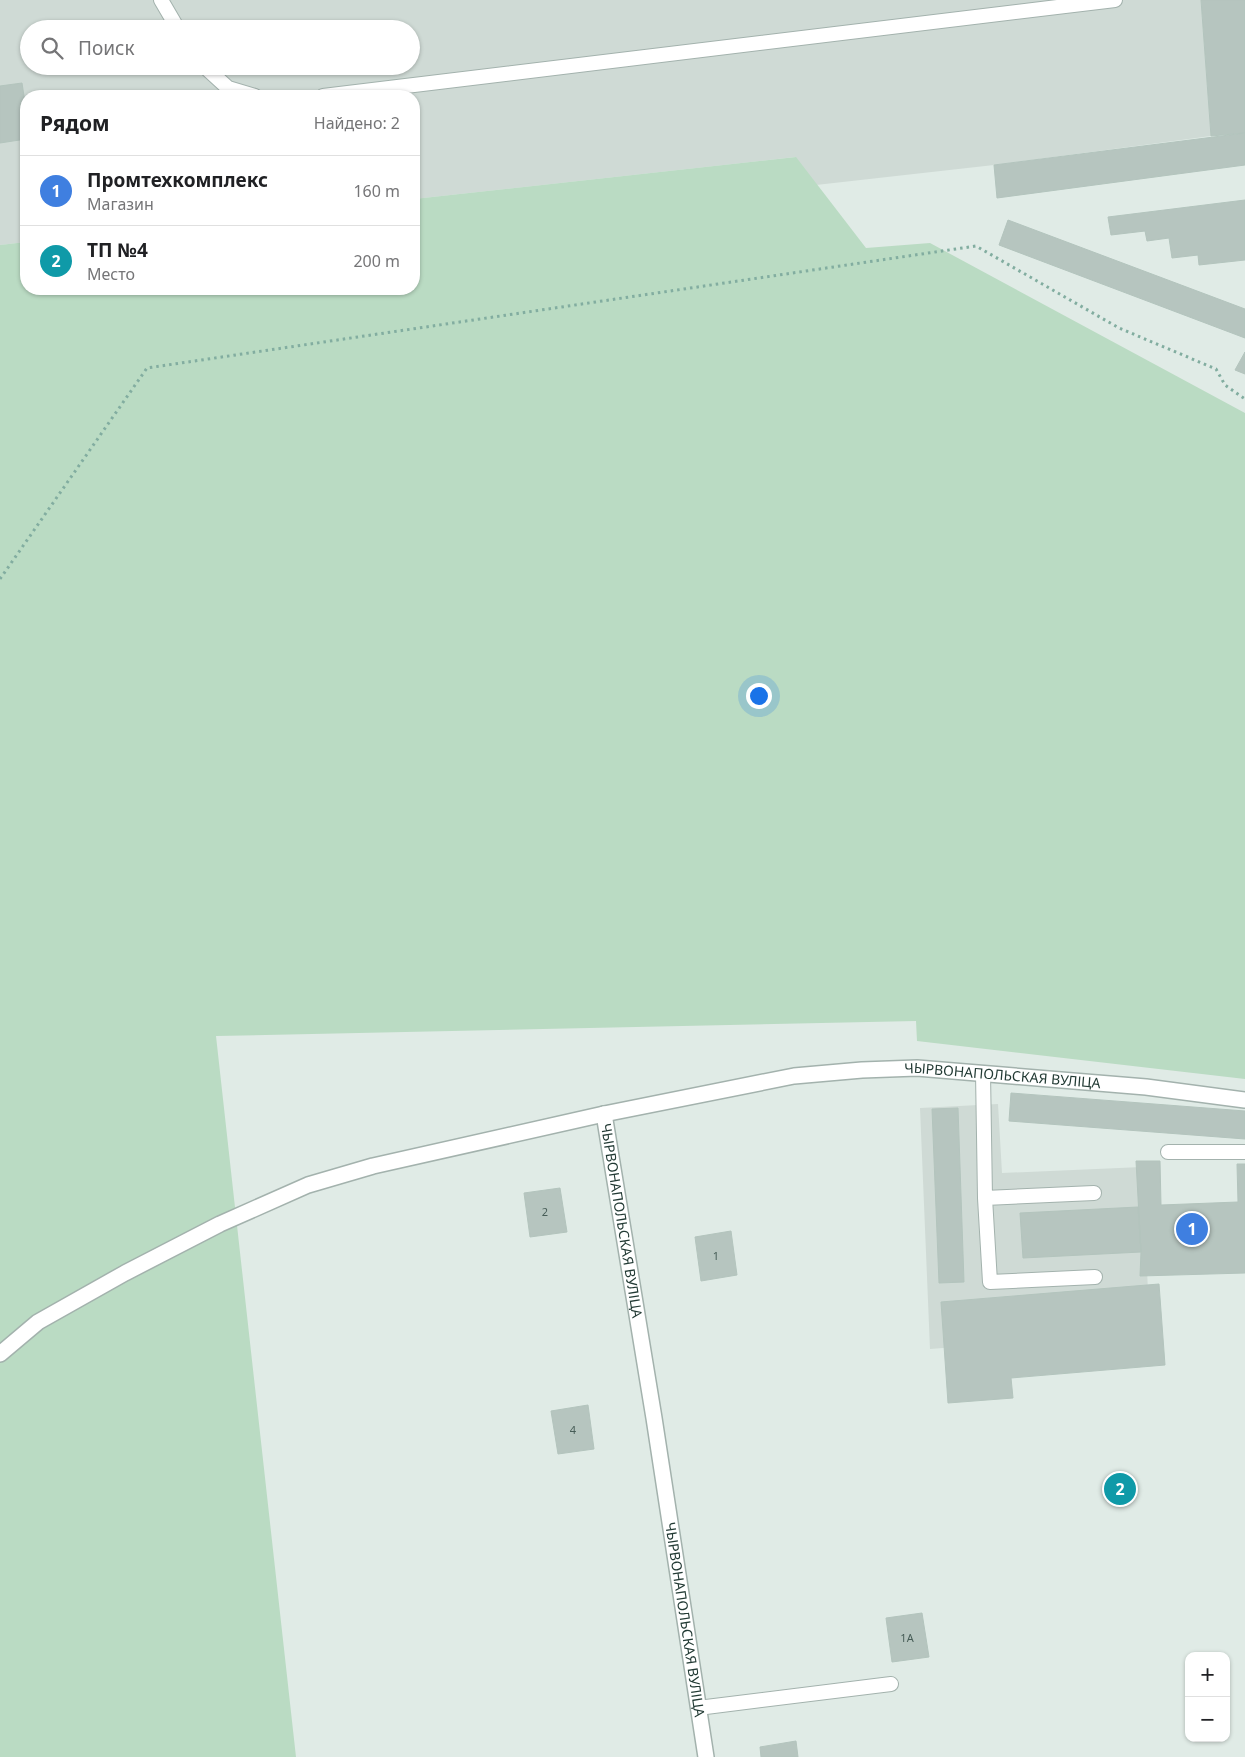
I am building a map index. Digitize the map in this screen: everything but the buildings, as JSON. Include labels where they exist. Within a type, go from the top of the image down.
[{"type":"street","name":"ЧЫРВОНАПОЛЬСКАЯ ВУЛІЦА","points":[[706,1757],[654,1418],[604,1114],[794,1076],[862,1070],[917,1068],[1146,1087],[1245,1100]]},
{"type":"street","points":[[0,1354],[38,1322],[125,1273],[220,1224],[308,1185],[373,1166],[604,1114]]},
{"type":"lane","points":[[161,0],[173,20]]},
{"type":"lane","points":[[372,90],[1115,0]]},
{"type":"lane","points":[[214,75],[228,88],[234,90]]},
{"type":"lane","points":[[983,1073],[985,1198],[990,1282],[1095,1277]]},
{"type":"lane","points":[[1168,1152],[1245,1152]]},
{"type":"lane","points":[[985,1198],[1094,1193]]},
{"type":"lane","points":[[698,1708],[891,1684]]},
{"type":"path","points":[[0,579],[147,368],[976,246],[1119,328],[1216,369],[1225,386],[1245,399]]},
{"type":"shaded area","points":[[0,0],[1201,0],[1211,136],[994,165],[816,185],[795,157],[420,198],[420,90],[20,90],[20,243],[0,245]]},
{"type":"shaded area","points":[[998,1104],[1002,1173],[1142,1167],[1150,1332],[930,1349],[920,1108]]},
{"type":"green space","points":[[796,157],[866,248],[930,243],[1245,413],[1245,1079],[917,1041],[916,1021],[216,1036],[296,1757],[0,1757],[0,245],[20,243],[20,295],[420,295],[420,198]]},
{"type":"place","name":"Промтехкомплекс","points":[[1192,1229]]},
{"type":"place","name":"ТП №4","points":[[1120,1489]]}]
